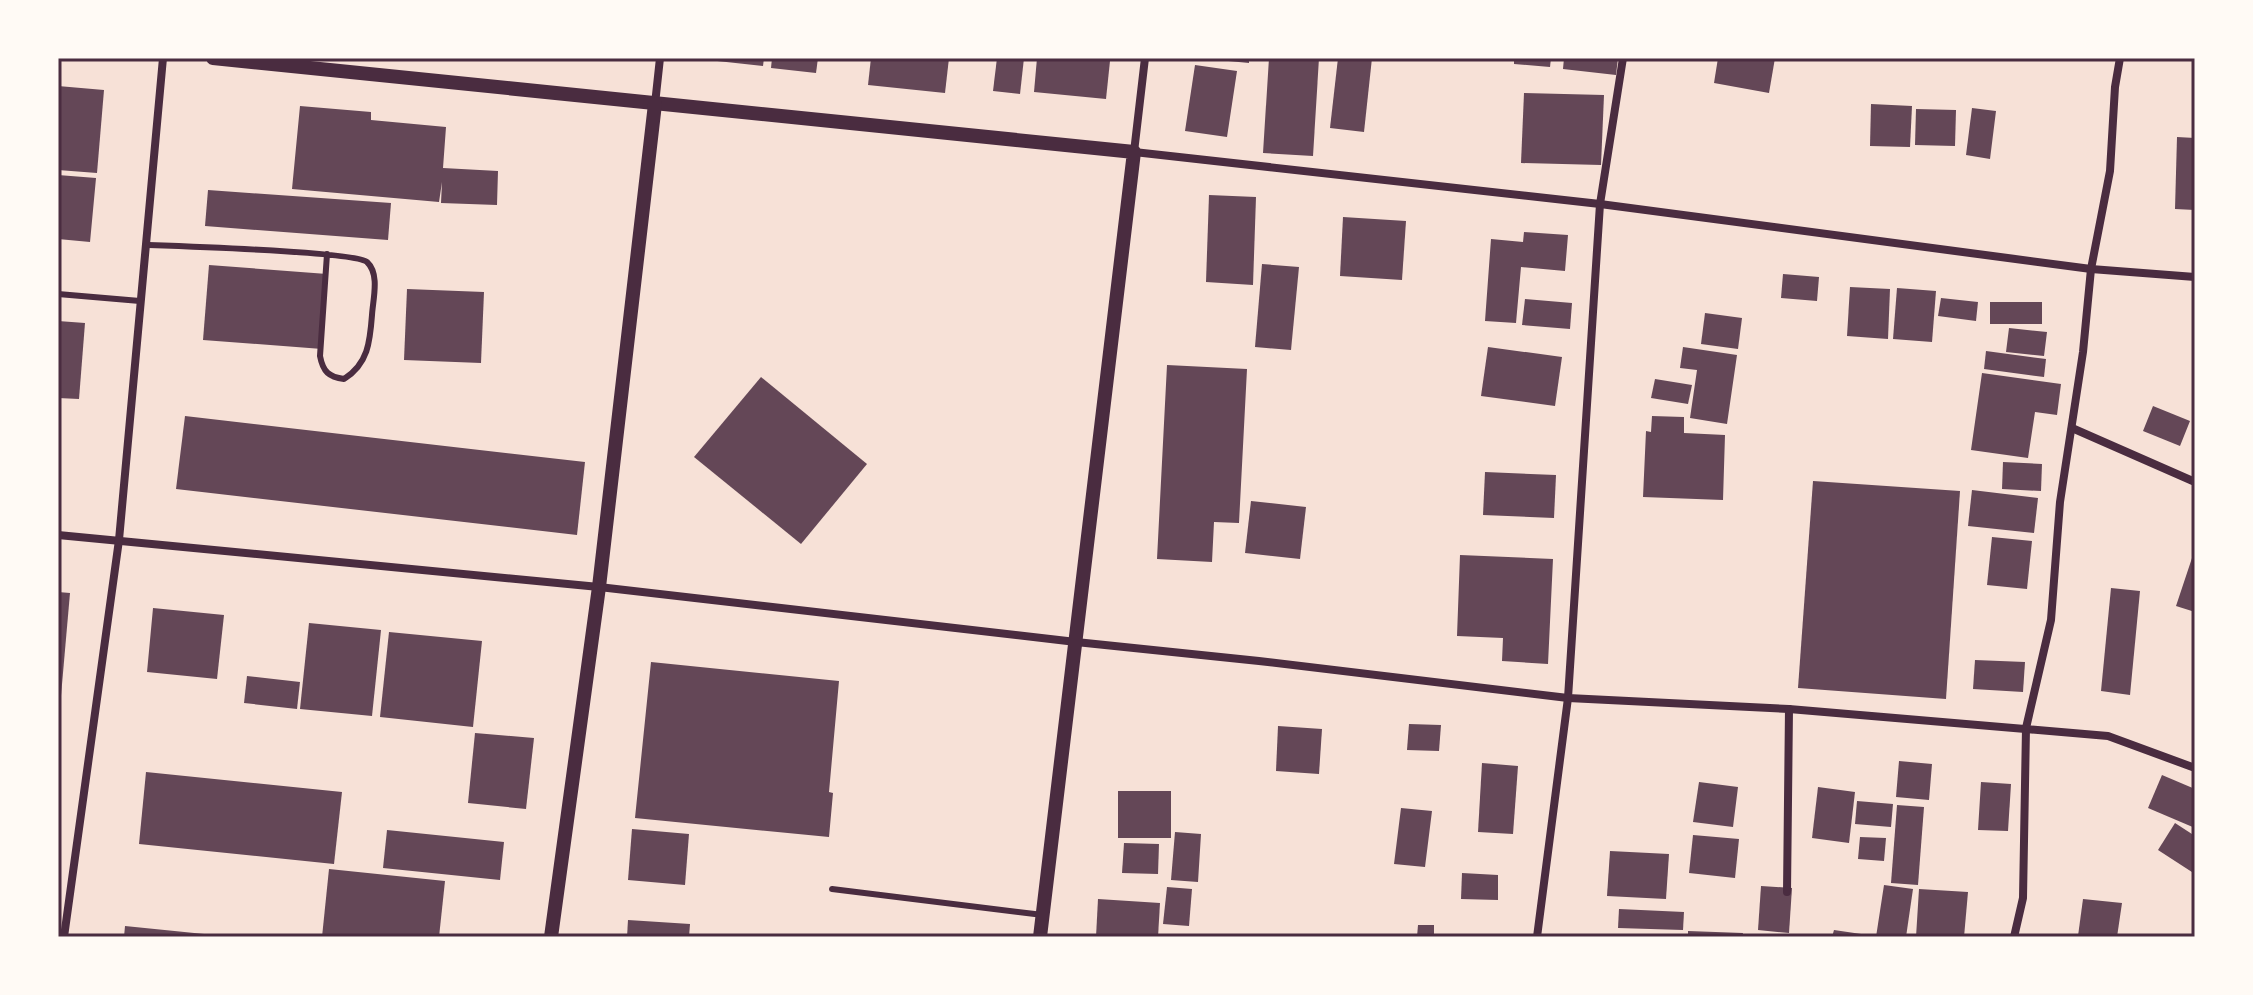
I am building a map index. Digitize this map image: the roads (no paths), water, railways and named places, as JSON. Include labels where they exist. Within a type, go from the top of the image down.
[{"type":"street","points":[[64,937],[119,540],[163,58]]},
{"type":"street","points":[[213,58],[1134,152],[1600,204],[2091,269],[2195,277]]},
{"type":"street","points":[[551,937],[599,587],[660,58]]},
{"type":"street","points":[[1040,937],[1145,58]]},
{"type":"street","points":[[1537,937],[1568,698],[1600,204],[1623,58]]},
{"type":"street","points":[[2014,937],[2023,898],[2026,728],[2051,620],[2060,502],[2091,269],[2110,171],[2115,87],[2120,58]]},
{"type":"street","points":[[2072,428],[2195,482]]},
{"type":"street","points":[[58,535],[599,587],[1568,698],[1789,709],[2108,736],[2195,768]]},
{"type":"street","points":[[1787,892],[1789,709]]},
{"type":"lane","points":[[147,245],[327,254],[363,259],[370,265],[375,278],[368,351],[356,371],[344,379],[331,377],[322,368],[320,356],[327,254]]},
{"type":"lane","points":[[58,294],[140,301]]},
{"type":"lane","points":[[832,889],[1043,915]]}]
